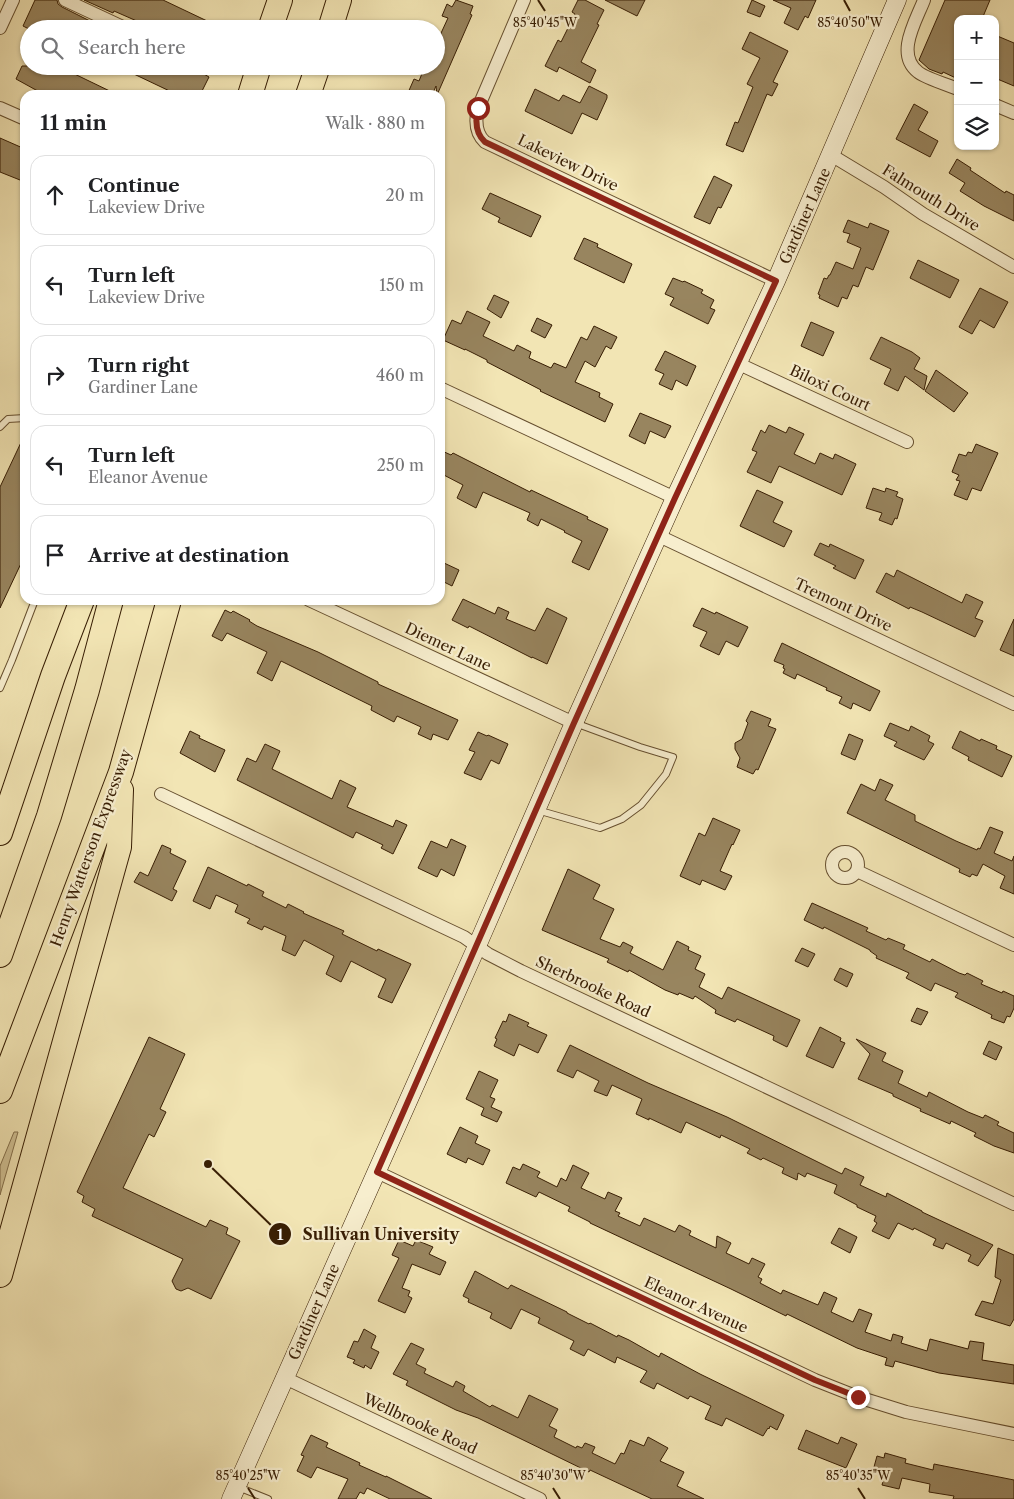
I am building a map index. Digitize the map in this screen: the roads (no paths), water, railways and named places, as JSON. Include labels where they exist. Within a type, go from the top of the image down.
[{"type":"highway","points":[[273,20],[280,0]]},
{"type":"highway","points":[[333,20],[339,0]]},
{"type":"highway","points":[[252,90],[256,75]]},
{"type":"highway","points":[[310,90],[315,75]]},
{"type":"highway","points":[[0,833],[53,676],[80,605]]},
{"type":"highway","points":[[0,955],[49,816],[87,690],[110,605]]},
{"type":"highway","name":"Henry Watterson Expressway","points":[[0,1091],[121,772],[168,605]]},
{"type":"highway","points":[[0,1275],[119,847],[121,772]]},
{"type":"main road","name":"Gardiner Lane","points":[[234,1493],[574,723],[675,498],[776,281],[896,0]]},
{"type":"street","points":[[0,28],[13,0]]},
{"type":"street","points":[[65,0],[108,20]]},
{"type":"street","name":"Lakeview Drive","points":[[524,0],[478,108],[477,130],[479,136],[485,142],[776,281]]},
{"type":"street","points":[[924,0],[907,43],[909,60],[918,73],[954,87]]},
{"type":"street","points":[[999,107],[1014,113]]},
{"type":"street","points":[[0,108],[20,117]]},
{"type":"street","name":"Falmouth Drive","points":[[831,155],[884,187],[923,214],[1014,267]]},
{"type":"street","name":"Biloxi Court","points":[[739,364],[907,442]]},
{"type":"street","points":[[445,390],[675,498]]},
{"type":"street","name":"Tremont Drive","points":[[659,536],[1014,704]]},
{"type":"street","name":"Diemer Lane","points":[[320,605],[574,723]]},
{"type":"street","name":"Sherbrooke Road","points":[[161,794],[464,937],[488,954],[521,971],[1014,1204]]},
{"type":"street","points":[[857,871],[1014,945]]},
{"type":"street","name":"Eleanor Avenue","points":[[377,1172],[824,1383],[858,1397],[906,1412],[1014,1434]]},
{"type":"street","name":"Wellbrooke Road","points":[[285,1378],[540,1499]]},
{"type":"lane","points":[[0,427],[8,419],[20,418]]},
{"type":"lane","points":[[0,688],[33,605]]},
{"type":"lane","points":[[536,810],[600,828],[622,819],[641,805],[666,774],[673,757],[574,723]]},
{"type":"lane","points":[[234,1493],[268,1499]]},
{"type":"place","name":"Sullivan University","points":[[208,1164]]}]
